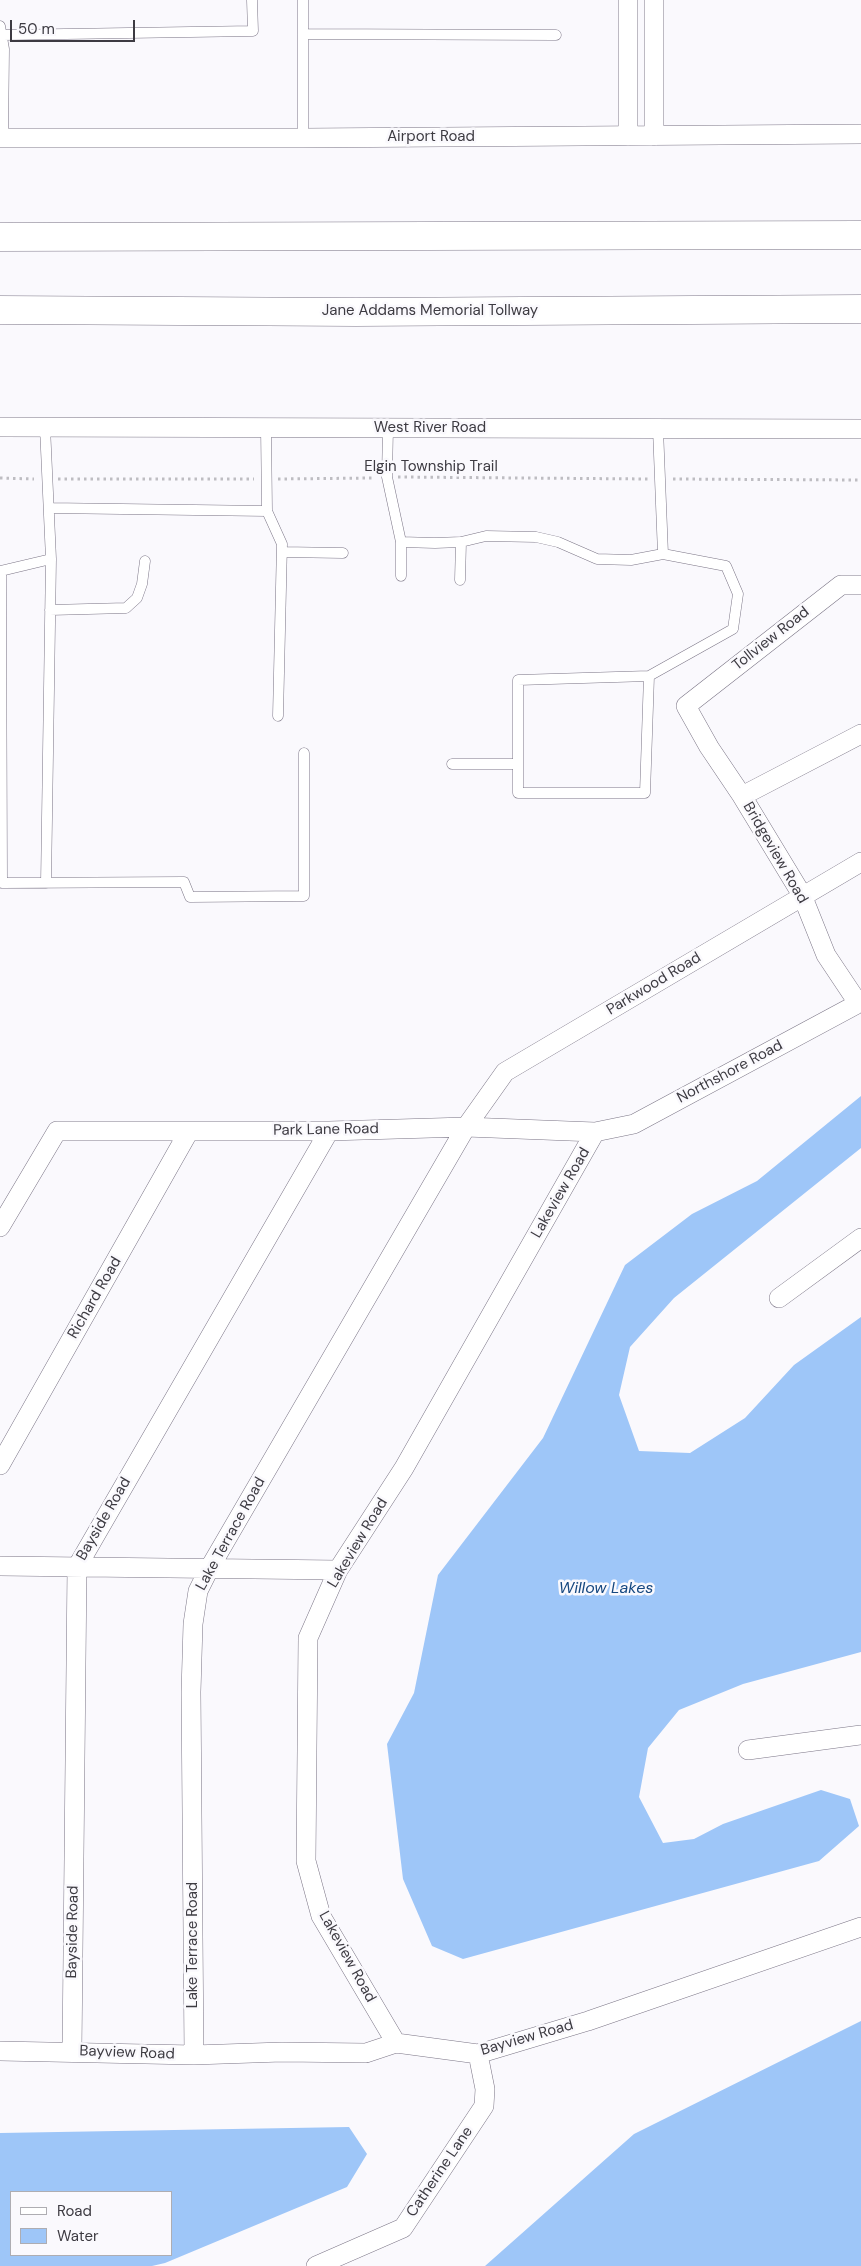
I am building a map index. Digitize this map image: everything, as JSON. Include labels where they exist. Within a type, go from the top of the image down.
[{"type":"highway","points":[[0,237],[861,235]]},
{"type":"highway","name":"Jane Addams Memorial Tollway","points":[[0,312],[861,309]]},
{"type":"street","points":[[628,0],[628,136]]},
{"type":"street","points":[[654,0],[654,136]]},
{"type":"street","name":"Airport Road","points":[[2,138],[861,134]]},
{"type":"street","name":"West River Road","points":[[0,427],[861,429]]},
{"type":"street","name":"Tollview Road","points":[[686,706],[842,585],[861,585]]},
{"type":"street","name":"Bridgeview Road","points":[[686,706],[709,747],[742,796],[802,895],[826,955],[860,1003]]},
{"type":"street","points":[[742,796],[861,734]]},
{"type":"street","name":"Parkwood Road","points":[[466,1127],[505,1072],[802,895],[861,862]]},
{"type":"street","name":"Northshore Road","points":[[595,1132],[634,1124],[860,1003]]},
{"type":"street","name":"Park Lane Road","points":[[0,1227],[57,1131],[329,1131],[466,1127],[595,1132]]},
{"type":"street","name":"Lake Terrace Road","points":[[194,2055],[191,1702],[192,1634],[198,1591],[466,1127]]},
{"type":"street","name":"Richard Road","points":[[0,1465],[190,1131]]},
{"type":"street","name":"Bayside Road","points":[[72,2051],[77,1567],[329,1131]]},
{"type":"street","name":"Lakeview Road","points":[[396,2043],[321,1916],[306,1861],[308,1638],[338,1570],[404,1468],[595,1132]]},
{"type":"street","points":[[779,1298],[861,1238]]},
{"type":"street","points":[[0,1566],[338,1570]]},
{"type":"street","points":[[748,1750],[861,1735]]},
{"type":"street","name":"Bayview Road","points":[[0,2051],[194,2055],[282,2052],[366,2053],[396,2043],[478,2054],[588,2021],[861,1927]]},
{"type":"street","name":"Catherine Lane","points":[[316,2266],[403,2228],[484,2106],[485,2089],[478,2054]]},
{"type":"lane","points":[[2,138],[2,30],[252,31],[252,0]]},
{"type":"lane","points":[[303,0],[303,138]]},
{"type":"lane","points":[[303,34],[556,35]]},
{"type":"lane","points":[[46,427],[51,560],[46,883]]},
{"type":"lane","points":[[266,428],[267,511],[282,544],[278,716]]},
{"type":"lane","points":[[388,428],[387,477],[401,542],[401,576]]},
{"type":"lane","points":[[658,429],[663,554]]},
{"type":"lane","points":[[50,508],[267,511]]},
{"type":"lane","points":[[401,542],[461,542],[486,536],[536,537],[558,542],[597,559],[631,560],[663,554],[726,566],[738,594],[732,629],[649,676],[518,680],[518,793],[645,793],[649,676]]},
{"type":"lane","points":[[460,580],[461,542]]},
{"type":"lane","points":[[282,552],[343,553]]},
{"type":"lane","points":[[51,560],[1,571],[2,883],[184,882],[190,898],[304,896],[304,753]]},
{"type":"lane","points":[[50,610],[126,608],[137,598],[142,584],[145,561]]},
{"type":"lane","points":[[452,764],[517,764]]},
{"type":"path","name":"Elgin Township Trail","points":[[0,478],[267,479],[387,477],[861,480]]},
{"type":"water","name":"Willow Lakes","points":[[861,1096],[861,1148],[674,1298],[630,1347],[619,1395],[639,1451],[690,1453],[745,1418],[794,1365],[861,1317],[861,1652],[743,1684],[679,1710],[648,1748],[639,1797],[663,1843],[694,1839],[723,1824],[821,1790],[850,1799],[859,1826],[819,1861],[463,1959],[432,1946],[403,1879],[387,1744],[414,1693],[438,1575],[543,1438],[625,1265],[692,1214],[757,1181]]},
{"type":"water","points":[[861,2021],[861,2266],[485,2266],[634,2134]]},
{"type":"water","points":[[349,2127],[367,2154],[347,2187],[165,2263],[152,2266],[0,2266],[0,2133]]}]
